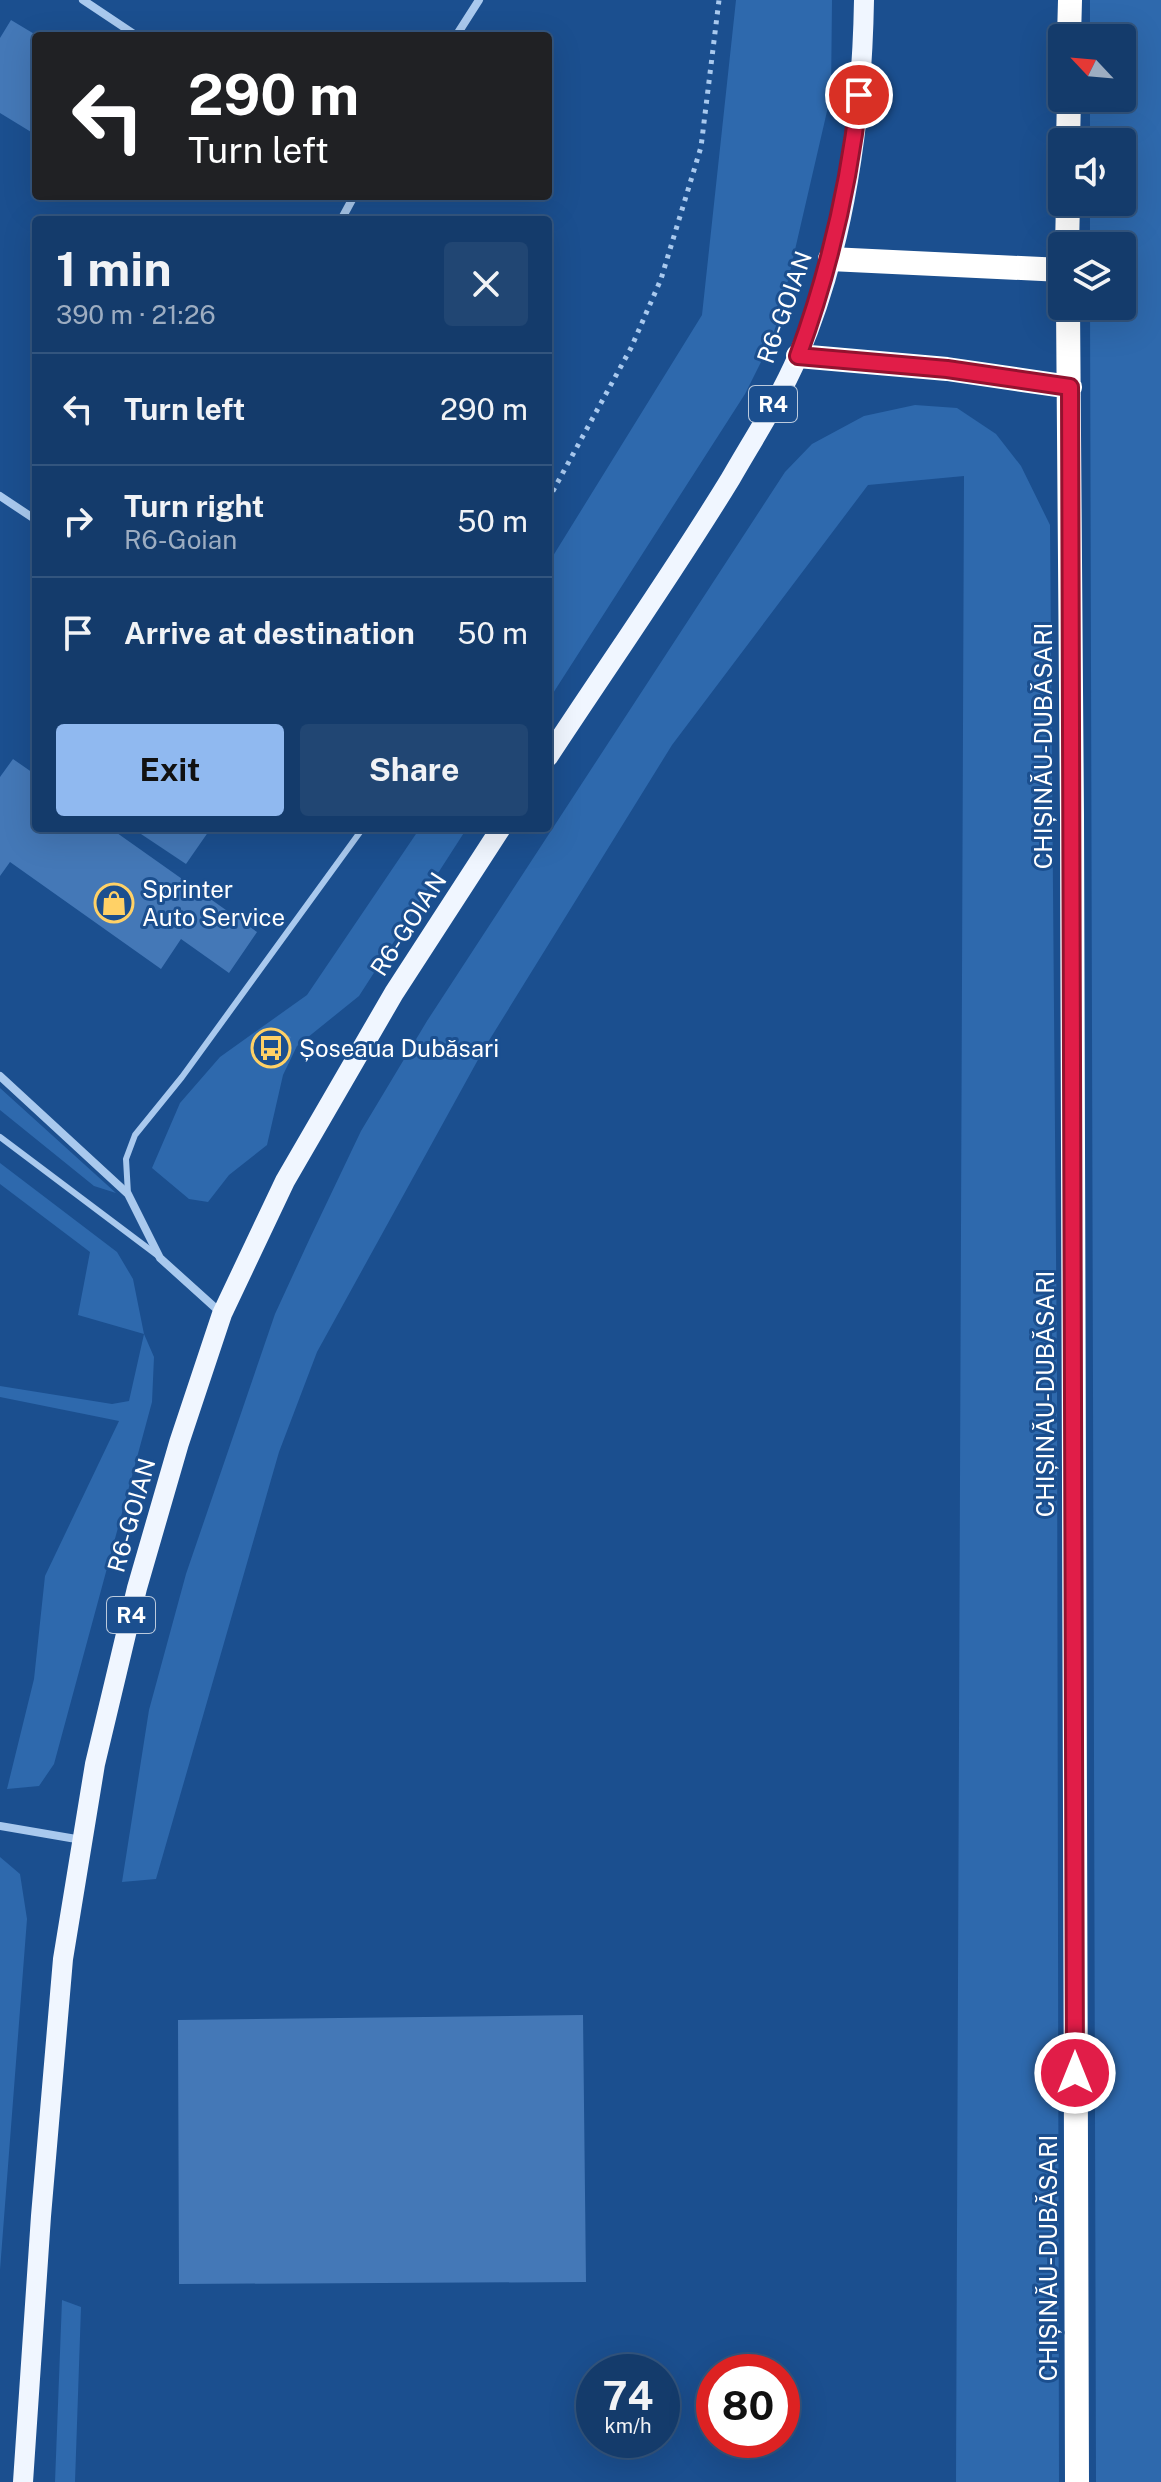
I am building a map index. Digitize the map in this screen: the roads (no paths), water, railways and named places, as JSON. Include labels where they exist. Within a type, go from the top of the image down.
[{"type":"highway","points":[[1069,24],[1070,0]]},
{"type":"highway","points":[[830,259],[1048,269]]},
{"type":"highway","name":"CHIȘINĂU-DUBĂSARI","points":[[1068,320],[1077,2482]]},
{"type":"highway","points":[[798,356],[947,369],[1070,387]]},
{"type":"main road","name":"R6-GOIAN","points":[[552,751],[709,514],[762,426],[798,356],[830,259],[853,153],[863,65],[864,0]]},
{"type":"main road","name":"R6-GOIAN","points":[[23,2482],[63,1959],[95,1764],[137,1588],[179,1443],[222,1314],[285,1181],[394,993],[498,832]]},
{"type":"street","points":[[83,0],[131,32]]},
{"type":"street","points":[[459,32],[479,0]]},
{"type":"street","points":[[0,496],[32,517]]},
{"type":"street","points":[[0,1076],[128,1194],[160,1258],[222,1314]]},
{"type":"street","points":[[0,1826],[82,1840]]},
{"type":"lane","points":[[128,1194],[126,1159],[135,1135],[182,1077],[360,832]]},
{"type":"lane","points":[[0,1137],[160,1258]]},
{"type":"place","name":"Sprinter Auto Service","points":[[114,903]]},
{"type":"place","name":"Șoseaua Dubăsari","points":[[271,1048]]}]
